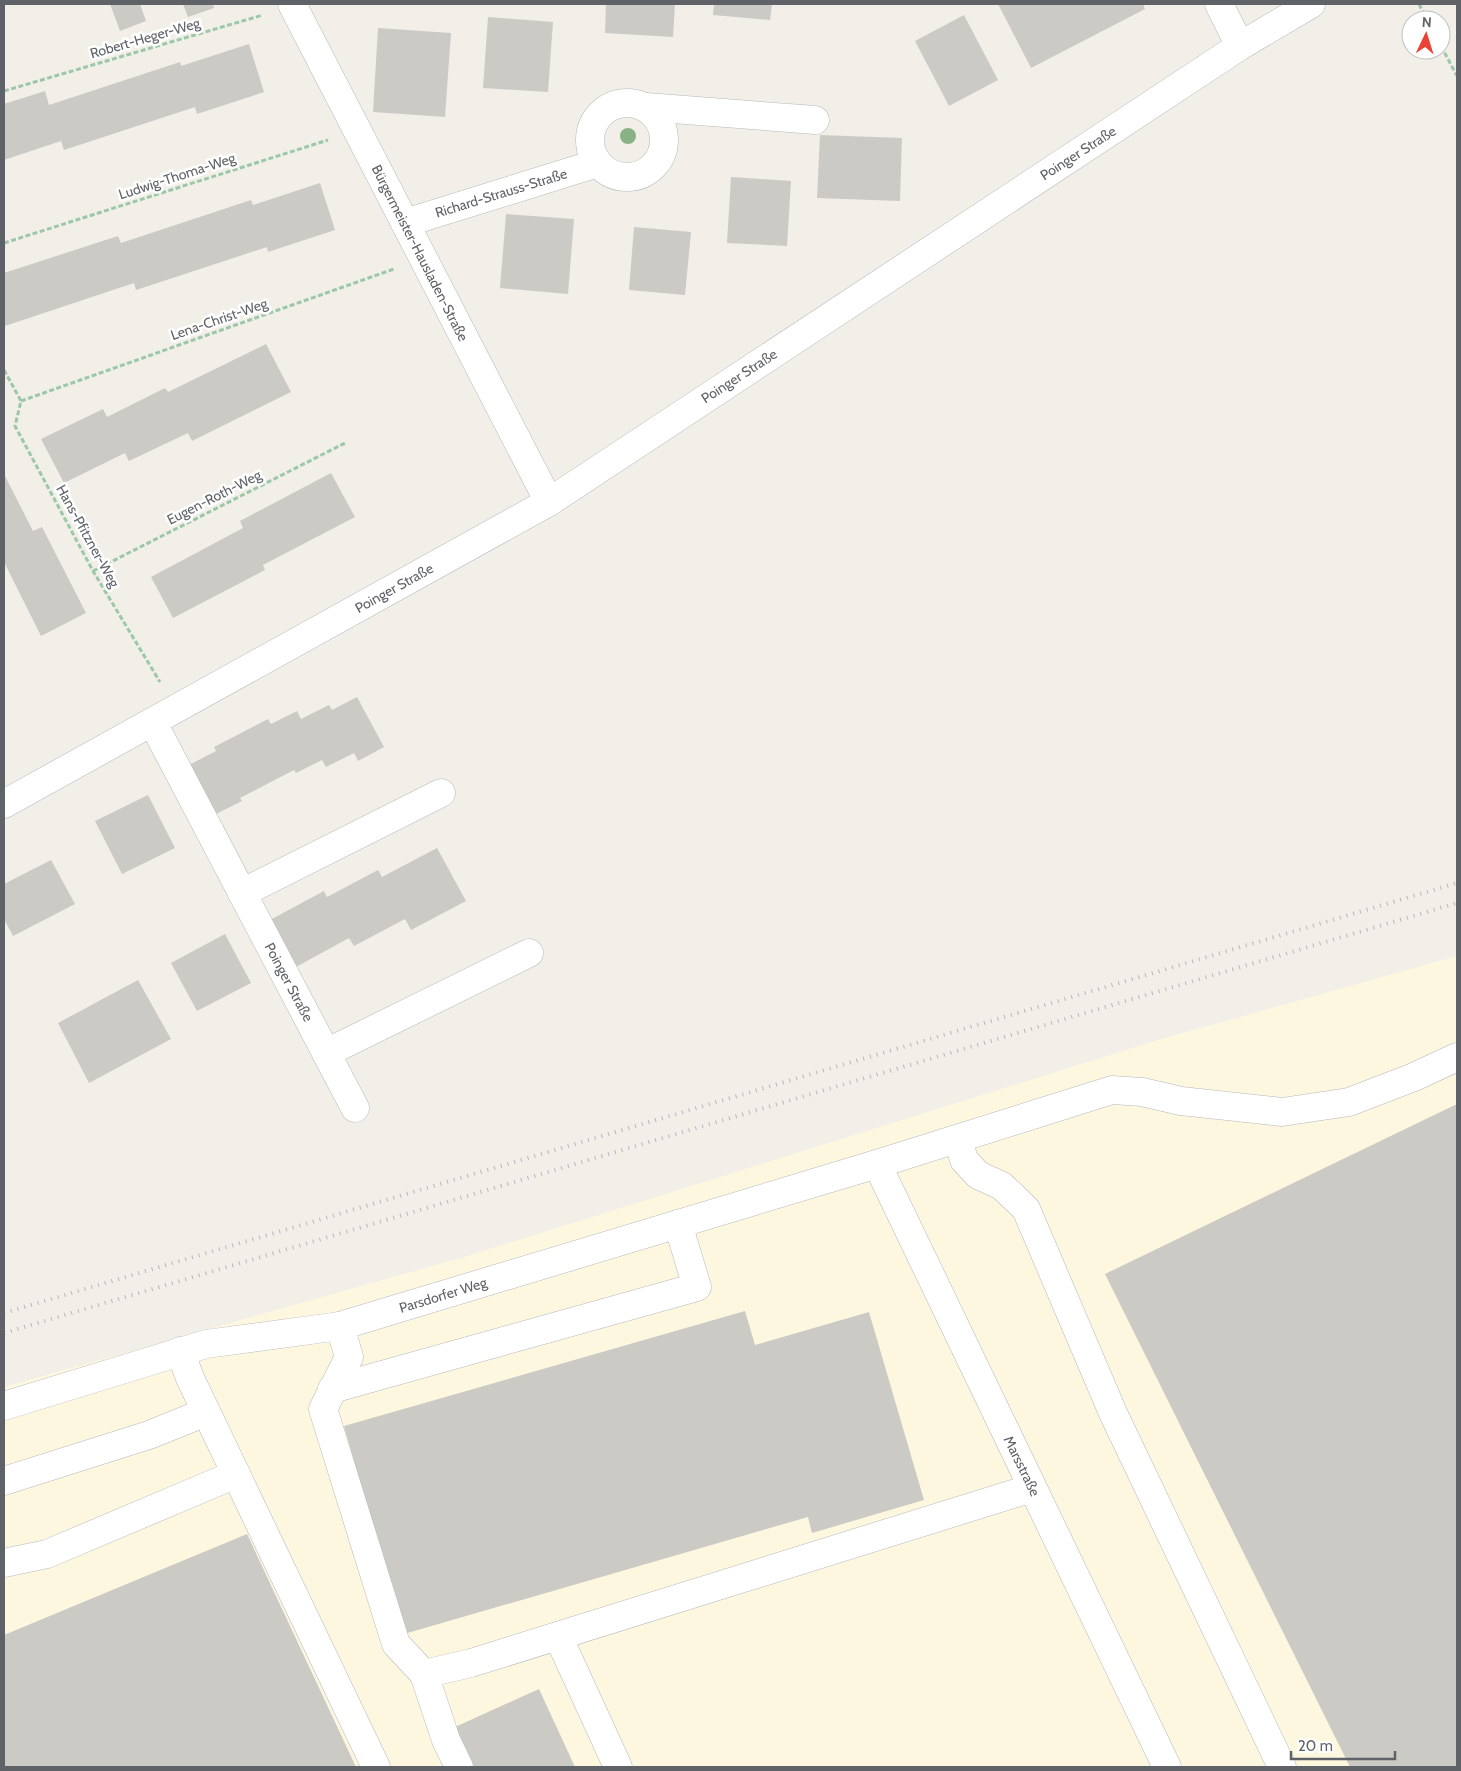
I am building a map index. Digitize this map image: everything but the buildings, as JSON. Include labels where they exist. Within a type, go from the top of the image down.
[{"type":"street","points":[[1218,4],[1240,46]]},
{"type":"street","name":"Poinger Straße","points":[[4,804],[548,502],[1240,46],[1311,4]]},
{"type":"street","name":"Bürgermeister-Hausladen-Straße","points":[[292,5],[548,502]]},
{"type":"street","points":[[646,108],[662,127],[664,140],[662,152],[646,172],[634,176],[620,176],[608,172],[598,163],[590,148],[590,131],[602,111],[624,102],[646,108],[815,120]]},
{"type":"street","name":"Richard-Strauss-Straße","points":[[405,223],[598,163]]},
{"type":"street","name":"Poinger Straße","points":[[152,722],[355,1108]]},
{"type":"street","points":[[242,893],[441,793]]},
{"type":"street","points":[[326,1053],[529,953]]},
{"type":"street","name":"Parsdorfer Weg","points":[[4,1406],[206,1344],[340,1326],[877,1164],[1112,1090],[1142,1092],[1182,1101],[1282,1112],[1349,1102],[1414,1077],[1457,1056]]},
{"type":"street","points":[[958,1139],[964,1160],[978,1175],[1002,1186],[1026,1209],[1113,1412],[1202,1595],[1282,1767]]},
{"type":"street","name":"Marsstraße","points":[[877,1164],[1167,1767]]},
{"type":"street","points":[[332,1389],[697,1287],[678,1224]]},
{"type":"street","points":[[340,1326],[349,1357],[323,1409],[396,1644],[424,1674],[446,1740],[459,1767]]},
{"type":"street","points":[[180,1351],[206,1412],[376,1767]]},
{"type":"street","points":[[4,1481],[149,1435],[206,1412]]},
{"type":"street","points":[[4,1563],[47,1554],[236,1474]]},
{"type":"street","points":[[424,1674],[471,1663],[1032,1488]]},
{"type":"street","points":[[558,1636],[618,1767]]},
{"type":"path","name":"Robert-Heger-Weg","points":[[4,91],[292,5]]},
{"type":"path","points":[[1448,60],[1457,76]]},
{"type":"path","name":"Ludwig-Thoma-Weg","points":[[4,243],[357,131]]},
{"type":"path","name":"Lena-Christ-Weg","points":[[22,401],[423,259]]},
{"type":"path","points":[[4,370],[22,401]]},
{"type":"path","name":"Hans-Pfitzner-Weg","points":[[22,401],[15,426],[93,571],[177,709]]},
{"type":"path","name":"Eugen-Roth-Weg","points":[[93,571],[345,443]]},
{"type":"shaded area","points":[[1457,956],[1457,1767],[4,1767],[4,1387],[464,1257],[1158,1040]]},
{"type":"railway","points":[[4,1313],[1457,883]]},
{"type":"railway","points":[[4,1333],[1457,903]]}]
